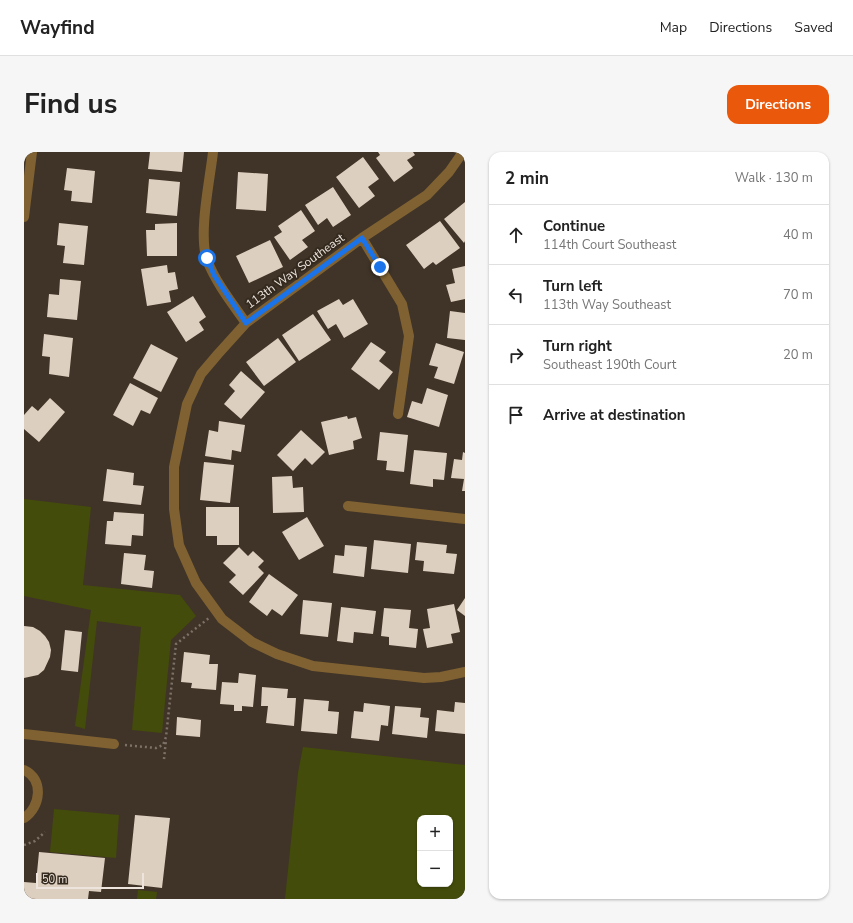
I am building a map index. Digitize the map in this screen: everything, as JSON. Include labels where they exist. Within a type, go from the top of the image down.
[{"type":"street","points":[[24,217],[32,152]]},
{"type":"street","points":[[213,152],[203,235],[207,258],[214,275],[246,323]]},
{"type":"street","name":"113th Way Southeast","points":[[463,152],[449,172],[427,195],[362,238],[246,323],[201,374],[187,404],[174,467],[174,509],[179,545],[196,584],[219,615],[252,642],[277,654],[313,666],[424,678],[441,677],[465,672]]},
{"type":"street","points":[[362,238],[402,304],[409,336],[398,414]]},
{"type":"street","points":[[348,506],[465,519]]},
{"type":"street","points":[[24,734],[114,744]]},
{"type":"street","points":[[24,770],[30,773],[36,780],[38,790],[35,806],[29,815],[24,818]]},
{"type":"path","points":[[164,758],[176,644],[219,615]]},
{"type":"path","points":[[114,744],[156,748],[163,745],[166,737]]},
{"type":"path","points":[[24,845],[35,841],[45,832]]},
{"type":"green space","points":[[24,499],[91,507],[83,585],[180,595],[196,616],[171,640],[162,733],[132,730],[141,627],[97,621],[85,729],[75,726],[91,610],[24,596]]},
{"type":"green space","points":[[303,747],[465,765],[465,899],[285,899],[298,773]]},
{"type":"green space","points":[[54,809],[119,815],[116,858],[50,852]]},
{"type":"green space","points":[[138,890],[157,892],[156,899],[137,899]]},
{"type":"building","points":[[150,152],[184,152],[182,172],[148,169]]},
{"type":"building","points":[[378,152],[413,152],[415,155],[407,160],[413,168],[394,182],[376,158],[380,155]]},
{"type":"building","points":[[363,157],[379,179],[368,187],[375,196],[359,208],[336,177]]},
{"type":"building","points":[[67,168],[95,171],[92,203],[71,201],[72,191],[64,190]]},
{"type":"building","points":[[238,172],[268,174],[266,211],[236,209]]},
{"type":"building","points":[[149,179],[180,182],[177,216],[146,213]]},
{"type":"building","points":[[333,187],[351,215],[333,227],[327,218],[318,225],[305,205]]},
{"type":"building","points":[[465,202],[465,241],[464,243],[444,219]]},
{"type":"building","points":[[301,210],[315,231],[302,240],[308,247],[290,260],[274,237],[282,232],[278,226]]},
{"type":"building","points":[[440,221],[460,248],[436,265],[433,262],[424,269],[406,245]]},
{"type":"building","points":[[59,223],[88,226],[84,265],[63,263],[65,246],[57,245]]},
{"type":"building","points":[[177,223],[177,256],[147,256],[146,230],[155,230],[155,224]]},
{"type":"building","points":[[270,240],[283,267],[249,283],[236,256]]},
{"type":"building","points":[[167,265],[168,273],[175,272],[178,289],[169,291],[171,302],[147,306],[141,269]]},
{"type":"building","points":[[465,266],[465,299],[451,302],[446,285],[455,283],[452,269]]},
{"type":"building","points":[[60,279],[81,281],[77,320],[47,317],[49,294],[59,295]]},
{"type":"building","points":[[193,296],[206,317],[199,322],[204,330],[186,342],[167,312]]},
{"type":"building","points":[[339,299],[343,305],[353,299],[368,324],[344,338],[336,324],[328,329],[317,311]]},
{"type":"building","points":[[450,311],[465,313],[465,340],[447,338]]},
{"type":"building","points":[[313,314],[331,340],[299,361],[282,335]]},
{"type":"building","points":[[44,334],[73,338],[69,377],[49,374],[50,357],[42,356]]},
{"type":"building","points":[[278,338],[296,362],[264,386],[246,362]]},
{"type":"building","points":[[371,342],[386,352],[379,361],[393,372],[379,390],[351,369]]},
{"type":"building","points":[[436,343],[464,352],[454,384],[434,378],[438,367],[429,365]]},
{"type":"building","points":[[151,344],[178,358],[161,392],[133,378]]},
{"type":"building","points":[[241,371],[265,392],[241,419],[224,404],[235,391],[229,385]]},
{"type":"building","points":[[130,383],[158,398],[150,414],[141,410],[133,426],[113,415]]},
{"type":"building","points":[[427,388],[448,395],[439,427],[407,417],[412,401],[422,404]]},
{"type":"building","points":[[50,398],[65,412],[39,442],[24,429],[24,415],[32,406],[38,411]]},
{"type":"building","points":[[347,416],[348,419],[356,417],[362,438],[353,441],[354,449],[329,455],[321,422]]},
{"type":"building","points":[[219,421],[245,425],[241,452],[232,450],[231,460],[205,456],[209,430],[218,432]]},
{"type":"building","points":[[301,430],[325,452],[312,465],[305,458],[293,471],[277,455]]},
{"type":"building","points":[[380,432],[408,435],[404,472],[386,470],[387,461],[377,460]]},
{"type":"building","points":[[414,450],[447,453],[444,480],[433,479],[433,487],[410,484]]},
{"type":"building","points":[[463,452],[465,453],[465,491],[462,491],[464,479],[451,478],[454,459],[462,460]]},
{"type":"building","points":[[204,462],[234,465],[230,503],[200,500]]},
{"type":"building","points":[[107,469],[134,473],[133,485],[144,486],[141,505],[103,501]]},
{"type":"building","points":[[292,476],[293,488],[303,487],[304,512],[273,513],[272,477]]},
{"type":"building","points":[[206,507],[239,507],[239,545],[217,545],[217,536],[206,536]]},
{"type":"building","points":[[114,512],[144,514],[143,536],[132,535],[131,546],[105,544],[107,521],[113,521]]},
{"type":"building","points":[[307,517],[324,546],[299,560],[282,532]]},
{"type":"building","points":[[374,540],[411,544],[408,573],[371,569]]},
{"type":"building","points":[[417,542],[447,545],[446,553],[457,554],[454,574],[423,571],[424,561],[415,560]]},
{"type":"building","points":[[345,545],[367,547],[364,577],[333,573],[335,555],[344,556]]},
{"type":"building","points":[[239,547],[248,556],[253,551],[264,561],[258,567],[264,573],[243,595],[229,582],[236,575],[223,563]]},
{"type":"building","points":[[124,553],[146,555],[144,570],[154,571],[152,588],[121,584]]},
{"type":"building","points":[[269,574],[298,595],[282,616],[272,609],[267,616],[249,602]]},
{"type":"building","points":[[465,598],[465,616],[457,610]]},
{"type":"building","points":[[303,600],[332,603],[328,637],[300,634]]},
{"type":"building","points":[[454,604],[460,632],[451,634],[453,643],[427,648],[423,629],[430,628],[427,609]]},
{"type":"building","points":[[341,607],[376,611],[373,634],[354,632],[353,643],[337,641]]},
{"type":"building","points":[[384,608],[411,610],[409,628],[418,629],[416,648],[389,645],[389,637],[381,636]]},
{"type":"building","points":[[24,626],[33,627],[40,631],[49,642],[51,650],[50,657],[44,670],[38,675],[24,678]]},
{"type":"building","points":[[65,630],[82,632],[78,672],[61,670]]},
{"type":"building","points":[[184,652],[210,655],[209,664],[218,664],[216,690],[191,688],[192,683],[181,682]]},
{"type":"building","points":[[239,673],[256,675],[253,707],[242,706],[242,711],[234,711],[234,705],[220,704],[222,682],[238,683]]},
{"type":"building","points":[[262,687],[288,689],[287,698],[296,698],[294,726],[266,723],[268,706],[261,706]]},
{"type":"building","points":[[304,699],[329,701],[328,711],[339,712],[337,734],[301,731]]},
{"type":"building","points":[[455,702],[465,703],[465,734],[435,731],[437,710],[454,712]]},
{"type":"building","points":[[364,703],[390,706],[388,726],[381,725],[379,741],[351,738],[354,711],[363,712]]},
{"type":"building","points":[[395,706],[421,708],[420,717],[429,718],[427,738],[392,734]]},
{"type":"building","points":[[177,717],[201,720],[200,737],[176,735]]},
{"type":"building","points":[[135,815],[170,818],[162,888],[128,884]]},
{"type":"building","points":[[39,852],[105,858],[101,892],[89,891],[88,899],[24,899],[24,882],[36,883]]},
{"type":"route","points":[[207,258],[214,275],[246,323],[362,238],[380,267]]}]
